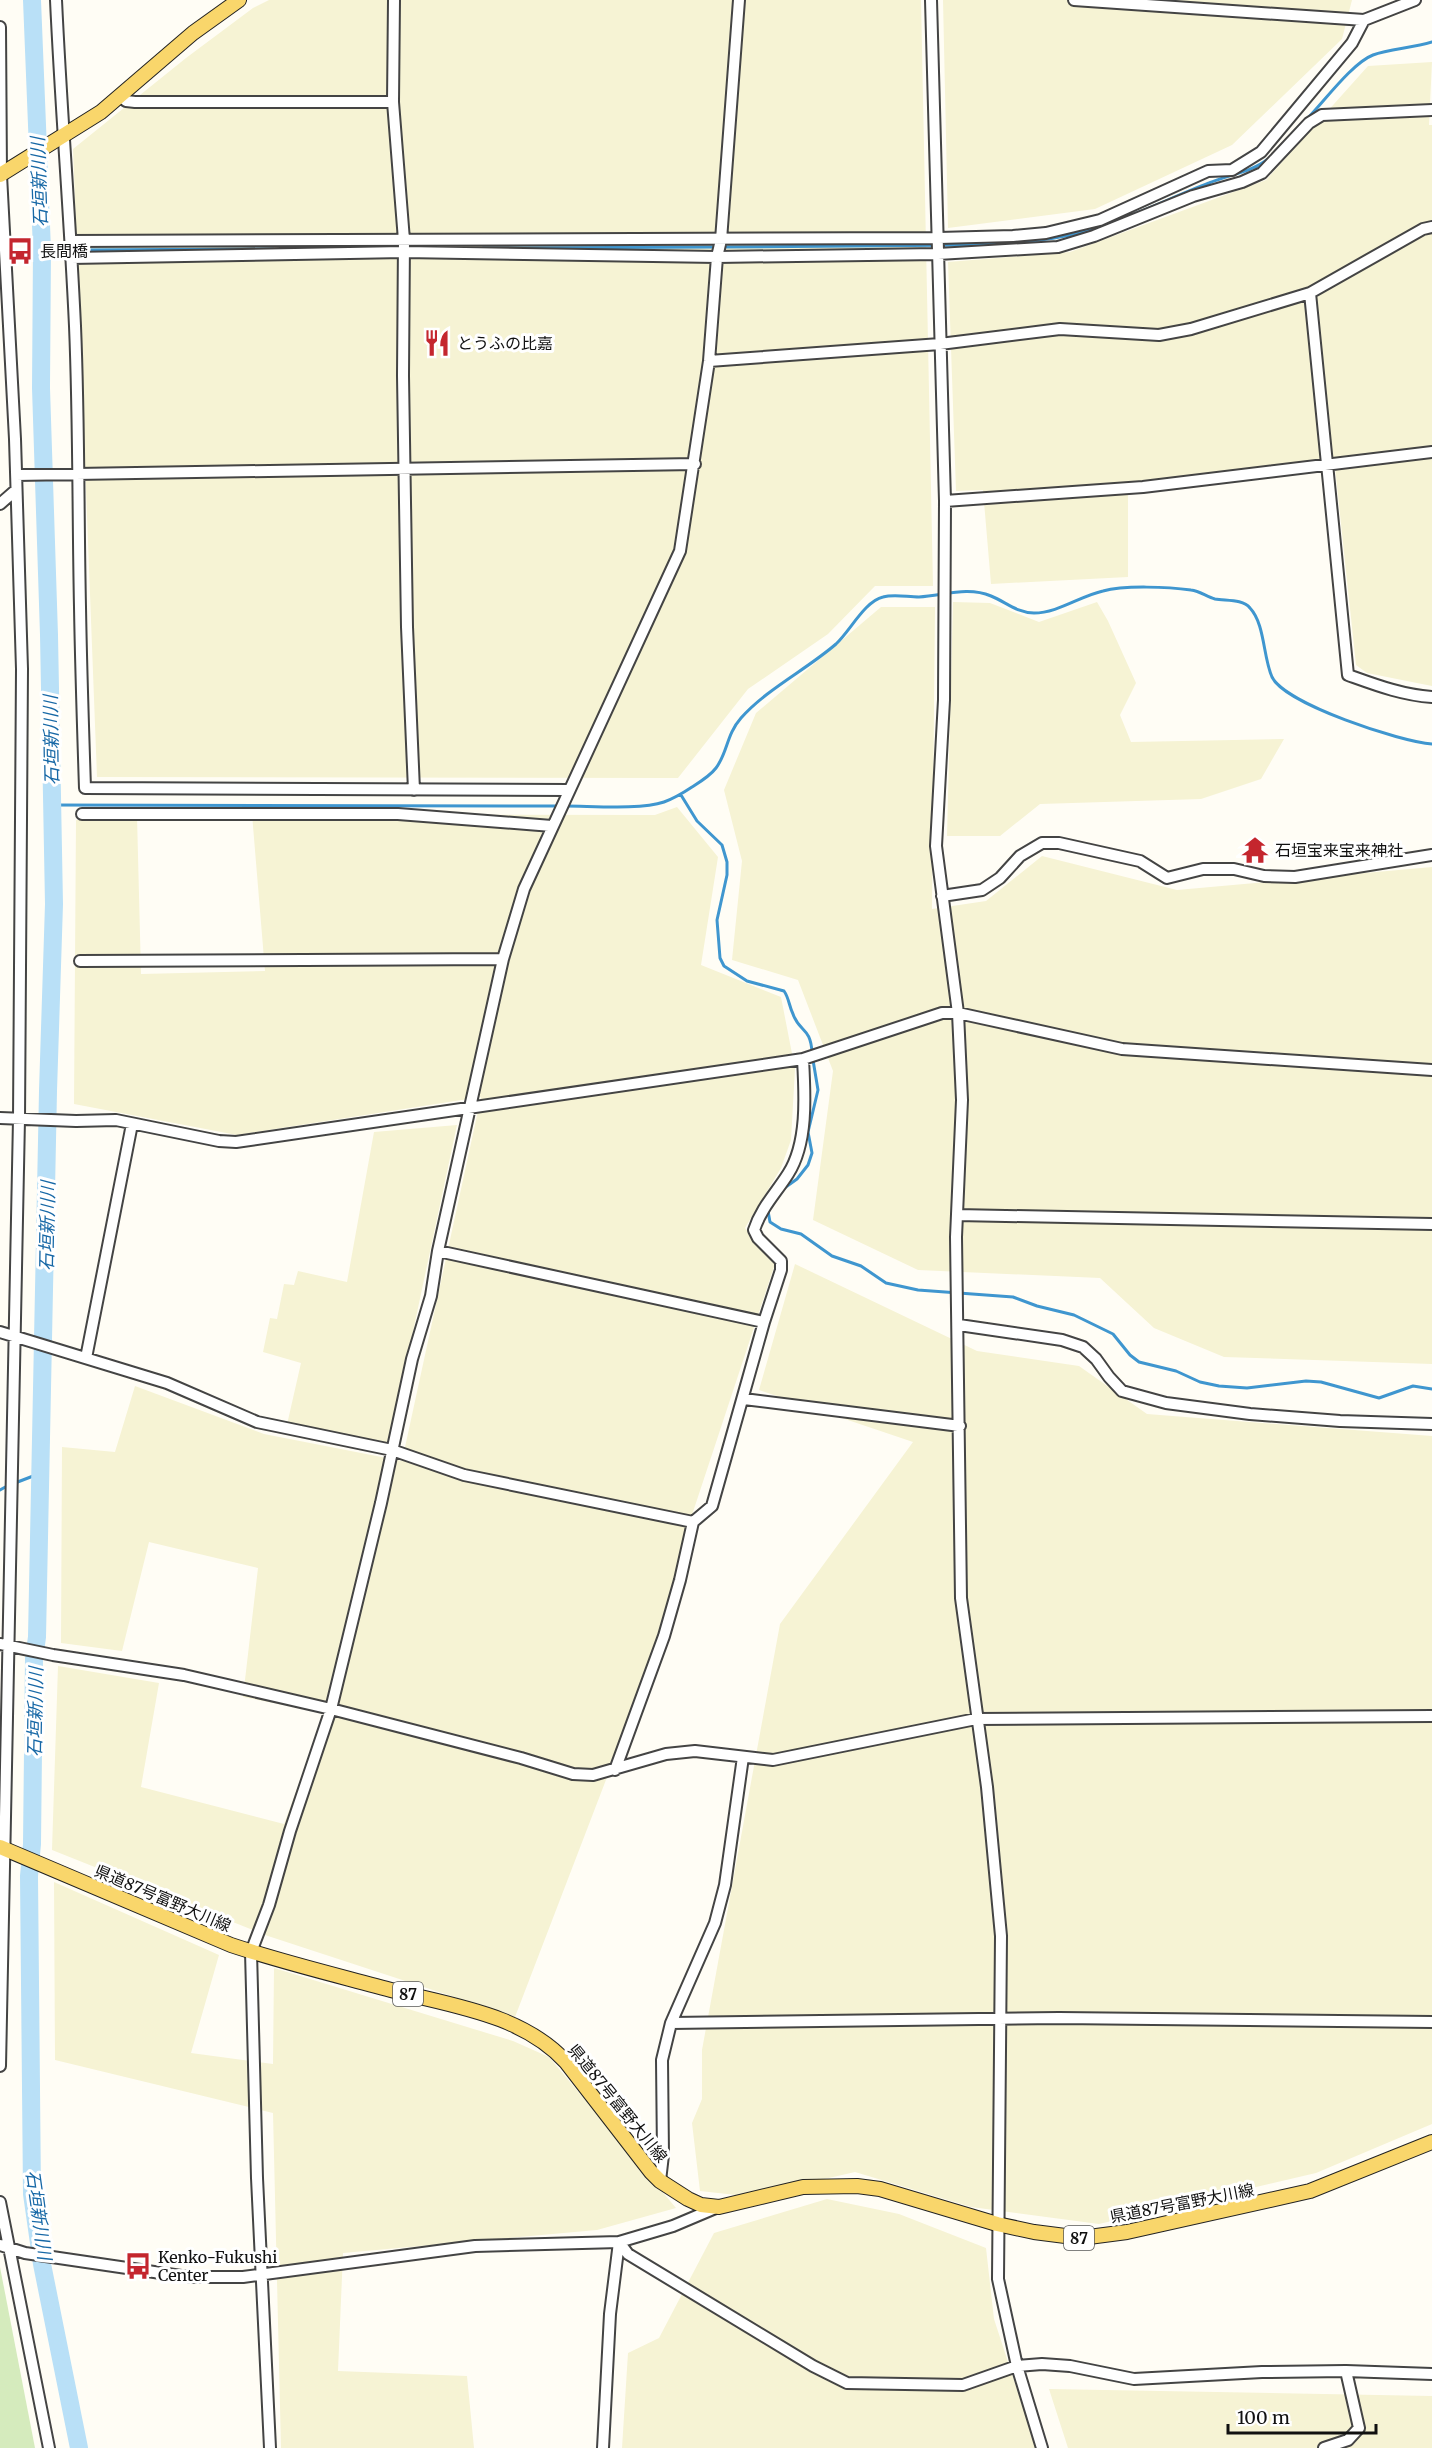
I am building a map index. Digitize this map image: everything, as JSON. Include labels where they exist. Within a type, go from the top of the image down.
[{"type":"main road","points":[[0,175],[101,112],[193,33],[239,0]]},
{"type":"main road","name":"県道87号富野大川線","points":[[2,1848],[251,1952],[505,2021],[538,2037],[551,2046],[566,2062],[635,2153],[660,2181],[701,2205],[720,2207],[803,2187],[857,2186],[880,2189],[998,2224],[1034,2232],[1081,2238],[1127,2232],[1310,2192],[1432,2142]]},
{"type":"street","points":[[56,0],[62,137],[71,241],[80,475],[80,606],[85,788],[569,790]]},
{"type":"street","points":[[394,0],[393,102],[405,240],[403,376],[407,627],[414,790]]},
{"type":"street","points":[[270,2448],[257,2178],[251,1952],[269,1905],[290,1831],[331,1709],[412,1359],[431,1296],[438,1251],[503,959],[524,889],[680,551],[709,361],[717,257],[721,240],[739,0]]},
{"type":"street","points":[[932,0],[945,501],[944,700],[936,846],[958,1013],[962,1100],[957,1215],[961,1598],[987,1787],[1001,1936],[998,2279],[1017,2366],[1042,2448]]},
{"type":"street","points":[[1074,0],[1364,20],[1415,0]]},
{"type":"street","points":[[71,241],[721,240],[939,238],[1046,233],[1101,220],[1208,171],[1232,170],[1262,152],[1352,43],[1364,20]]},
{"type":"street","points":[[0,27],[0,175],[16,475],[22,669],[24,1120],[4,1645],[0,2066]]},
{"type":"street","points":[[120,96],[126,101],[135,102],[393,102]]},
{"type":"street","points":[[71,258],[404,252],[717,257],[938,254],[1058,247],[1085,239],[1193,196],[1242,182],[1262,173],[1309,123],[1322,115],[1432,110]]},
{"type":"street","points":[[709,361],[940,344],[1060,328],[1159,334],[1191,329],[1310,293],[1423,229],[1432,227]]},
{"type":"street","points":[[1310,293],[1348,675],[1388,690],[1413,696],[1432,697]]},
{"type":"street","points":[[945,501],[1143,487],[1432,452]]},
{"type":"street","points":[[16,475],[68,476],[695,464]]},
{"type":"street","points":[[0,504],[16,490]]},
{"type":"street","points":[[82,814],[398,814],[552,826]]},
{"type":"street","points":[[942,896],[982,890],[1000,878],[1020,856],[1042,843],[1059,843],[1140,861],[1167,878],[1203,869],[1234,869],[1264,876],[1295,877],[1432,855]]},
{"type":"street","points":[[80,961],[503,959]]},
{"type":"street","points":[[0,1118],[116,1120],[219,1141],[236,1142],[803,1059],[942,1013],[958,1013],[1122,1049],[1432,1070]]},
{"type":"street","points":[[615,1770],[664,1636],[693,1522],[712,1506],[764,1322],[782,1270],[781,1261],[758,1238],[754,1230],[759,1214],[789,1172],[799,1148],[802,1128],[803,1059]]},
{"type":"street","points":[[86,1358],[132,1124]]},
{"type":"street","points":[[957,1215],[1432,1224]]},
{"type":"street","points":[[438,1251],[764,1322]]},
{"type":"street","points":[[958,1325],[1062,1340],[1083,1347],[1122,1391],[1166,1403],[1250,1414],[1340,1421],[1432,1424]]},
{"type":"street","points":[[0,1332],[166,1383],[257,1422],[392,1450],[464,1475],[693,1522]]},
{"type":"street","points":[[744,1399],[960,1426]]},
{"type":"street","points":[[4,1645],[184,1676],[331,1709],[521,1758],[573,1774],[593,1775],[666,1754],[708,1752],[773,1760],[976,1719],[1432,1716]]},
{"type":"street","points":[[660,2181],[663,2155],[662,2060],[671,2023],[715,1923],[725,1885],[743,1757]]},
{"type":"street","points":[[671,2023],[1000,2019],[1432,2022]]},
{"type":"street","points":[[0,2202],[4,2247],[48,2448]]},
{"type":"street","points":[[4,2247],[51,2258],[188,2277],[243,2277],[475,2246],[619,2242],[673,2226],[720,2207]]},
{"type":"street","points":[[619,2242],[628,2254],[813,2366],[847,2383],[963,2385],[1017,2366],[1042,2364],[1070,2366],[1134,2379],[1262,2372],[1346,2371],[1432,2374]]},
{"type":"street","points":[[603,2448],[610,2314],[619,2242]]},
{"type":"street","points":[[1324,2448],[1348,2440],[1359,2428],[1346,2371]]},
{"type":"shaded area","points":[[269,0],[921,0],[933,586],[875,586],[828,634],[748,689],[678,778],[97,777],[73,149],[186,58],[253,8]]},
{"type":"shaded area","points":[[943,0],[1352,0],[1342,39],[1232,145],[1095,209],[948,228]]},
{"type":"shaded area","points":[[1432,62],[1429,125],[1432,125],[1432,686],[1367,673],[1356,665],[1334,458],[1128,483],[1128,577],[991,584],[983,490],[956,491],[948,262],[1070,252],[1266,180],[1368,66]]},
{"type":"shaded area","points":[[953,602],[990,603],[1039,622],[1097,602],[1136,683],[1120,715],[1131,742],[1284,739],[1261,779],[1201,799],[1040,804],[1000,836],[947,836]]},
{"type":"shaded area","points":[[881,607],[935,607],[932,909],[986,901],[1042,856],[1177,890],[1432,867],[1432,1364],[1224,1357],[1154,1328],[1100,1278],[918,1270],[813,1220],[833,1071],[798,980],[732,960],[742,861],[724,790],[756,713]]},
{"type":"shaded area","points":[[677,807],[718,857],[701,965],[781,997],[795,1069],[791,1140],[781,1168],[745,1228],[775,1264],[689,1524],[670,1613],[515,2017],[268,1936],[52,1850],[58,1666],[159,1683],[141,1787],[284,1824],[325,1713],[243,1697],[258,1568],[149,1542],[122,1651],[61,1643],[62,1447],[115,1452],[135,1386],[264,1434],[402,1461],[481,1097],[237,1135],[74,1104],[76,820],[137,816],[141,974],[265,971],[252,814],[655,815]]},
{"type":"shaded area","points":[[457,1125],[389,1444],[379,1450],[286,1429],[301,1363],[263,1352],[270,1318],[277,1319],[284,1284],[294,1285],[298,1271],[347,1282],[374,1132]]},
{"type":"shaded area","points":[[795,1264],[977,1351],[1079,1366],[1147,1414],[1432,1436],[1432,2124],[1316,2173],[1099,2224],[971,2207],[855,2172],[772,2191],[736,2195],[700,2191],[692,2123],[702,2099],[702,2050],[780,1624],[913,1442],[759,1390]]},
{"type":"shaded area","points":[[54,1882],[219,1955],[191,2053],[273,2064],[274,1968],[513,2041],[549,2057],[676,2208],[597,2230],[343,2253],[338,2371],[467,2376],[474,2448],[281,2448],[273,2113],[55,2060]]},
{"type":"shaded area","points":[[827,2199],[899,2214],[986,2248],[994,2319],[1036,2448],[622,2448],[628,2353],[659,2338],[714,2233]]},
{"type":"shaded area","points":[[1049,2389],[1432,2396],[1432,2448],[1068,2448]]},
{"type":"green space","points":[[0,2267],[35,2448],[0,2448]]},
{"type":"waterway","name":"石垣新川川","points":[[32,0],[42,250],[41,388],[54,904],[37,1637],[34,1659],[32,1844],[29,1876],[32,2194],[42,2264],[79,2448]]},
{"type":"waterway","points":[[1306,120],[1347,75],[1365,59],[1379,53],[1432,42]]},
{"type":"waterway","points":[[723,247],[972,245],[1052,238],[1084,232],[1113,222],[1247,170],[1268,159]]},
{"type":"waterway","points":[[483,248],[717,247]]},
{"type":"waterway","points":[[75,250],[273,249]]},
{"type":"waterway","points":[[42,250],[66,250]]},
{"type":"waterway","points":[[566,806],[630,807],[654,804],[675,797],[698,783],[716,768],[736,724],[752,707],[836,644],[870,604],[883,597],[892,596],[919,597],[955,592],[982,593],[1028,613],[1052,610],[1094,593],[1134,587],[1191,590],[1215,599],[1239,602],[1247,605],[1255,615],[1269,669],[1281,688],[1298,699],[1345,720],[1417,742],[1432,744]]},
{"type":"waterway","points":[[681,795],[697,821],[722,845],[727,862],[727,875],[717,920],[720,958],[724,966],[747,981],[784,991],[795,1020],[809,1038],[812,1053]]},
{"type":"waterway","points":[[52,805],[559,806]]},
{"type":"waterway","points":[[783,1189],[797,1179],[808,1165],[812,1153],[808,1132],[818,1090],[813,1060]]},
{"type":"waterway","points":[[768,1211],[770,1222],[781,1229],[801,1234],[832,1256],[861,1266],[886,1283],[918,1290],[1013,1297],[1037,1306],[1074,1315],[1113,1334],[1130,1355],[1139,1362],[1176,1371],[1200,1382],[1247,1388],[1306,1381],[1321,1382],[1379,1398],[1413,1386],[1432,1389]]},
{"type":"waterway","points":[[15,1483],[41,1473]]},
{"type":"waterway","points":[[0,1490],[9,1485]]},
{"type":"place","name":"長間橋","points":[[20,251]]},
{"type":"place","name":"とうふの比嘉","points":[[437,343]]},
{"type":"place","name":"石垣宝来宝来神社","points":[[1255,850]]},
{"type":"place","name":"Kenko-Fukushi Center","points":[[138,2266]]}]
